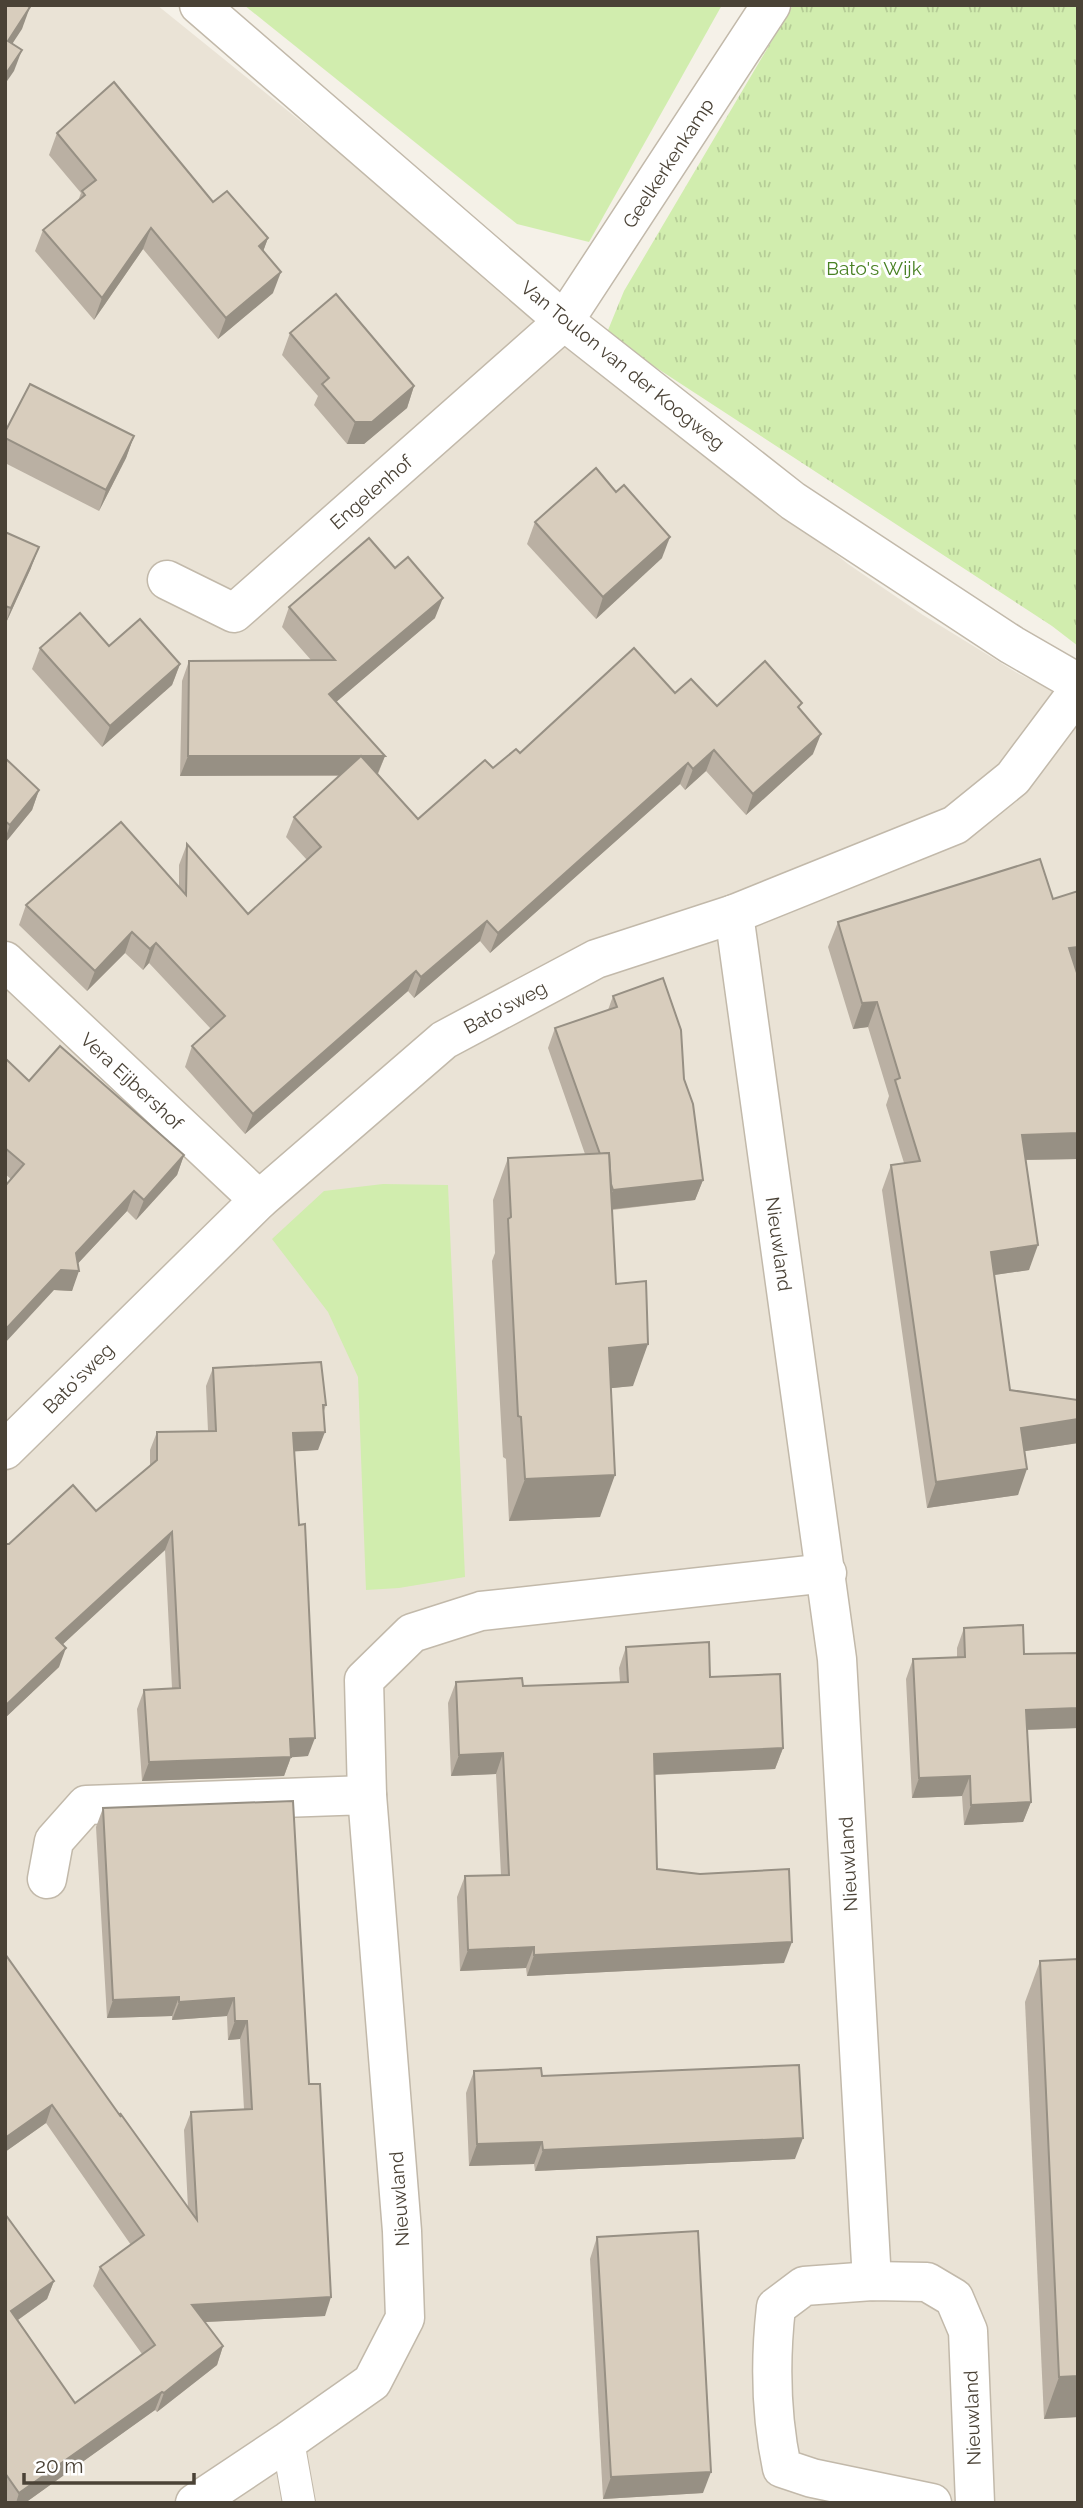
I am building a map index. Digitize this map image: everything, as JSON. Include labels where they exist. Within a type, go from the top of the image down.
[{"type":"street","name":"Van Toulon van der Koogweg","points":[[199,5],[564,321],[793,501],[1012,645],[1078,683]]},
{"type":"street","name":"Geelkerkenkamp","points":[[564,321],[771,5]]},
{"type":"street","name":"Engelenhof","points":[[167,580],[234,613],[564,321]]},
{"type":"street","name":"Bato'sweg","points":[[5,1450],[260,1200],[444,1040],[596,959],[734,914],[955,825],[1013,778],[1078,691]]},
{"type":"street","name":"Nieuwland","points":[[734,914],[837,1659],[872,2281]]},
{"type":"street","name":"Vera Eijbershof","points":[[5,961],[260,1200]]},
{"type":"street","name":"Nieuwland","points":[[195,2503],[372,2382],[405,2318],[402,2231],[368,1795],[363,1680],[412,1633],[481,1611],[827,1573]]},
{"type":"street","points":[[47,1879],[54,1840],[86,1805],[368,1795]]},
{"type":"street","name":"Nieuwland","points":[[932,2503],[813,2478],[782,2468],[776,2440],[772,2341],[776,2307],[804,2286],[872,2281],[927,2282],[954,2298],[968,2331],[975,2503]]},
{"type":"lane","points":[[289,2441],[299,2503]]},
{"type":"shaded area","points":[[5,5],[157,5],[848,564],[923,615],[1019,674],[1078,703],[1078,2503],[5,2503]]},
{"type":"green space","points":[[244,5],[722,5],[589,242],[517,224]]},
{"type":"green space","name":"Bato's Wijk","points":[[793,5],[1078,5],[1078,646],[1052,626],[606,335],[624,291]]},
{"type":"green space","points":[[383,1184],[448,1185],[465,1577],[399,1588],[366,1590],[358,1377],[328,1312],[272,1239],[324,1191]]},
{"type":"building","points":[[5,5],[30,7],[8,41],[22,50],[5,75]]},
{"type":"building","points":[[114,82],[213,202],[227,191],[268,238],[259,246],[281,272],[226,318],[151,228],[102,298],[43,230],[85,195],[82,191],[96,180],[57,133]]},
{"type":"building","points":[[336,294],[414,386],[372,422],[355,422],[322,384],[329,378],[290,333]]},
{"type":"building","points":[[30,384],[134,436],[106,490],[5,438],[5,432]]},
{"type":"building","points":[[596,468],[616,492],[624,485],[670,537],[603,597],[535,522]]},
{"type":"building","points":[[5,532],[39,547],[11,608],[5,606]]},
{"type":"building","points":[[369,538],[395,568],[408,557],[443,598],[329,694],[385,756],[188,756],[189,661],[335,660],[289,607]]},
{"type":"building","points":[[80,613],[109,646],[140,619],[180,664],[110,726],[40,648]]},
{"type":"building","points":[[634,648],[675,693],[691,679],[717,706],[765,661],[802,703],[798,707],[821,734],[753,794],[714,750],[693,769],[688,763],[498,933],[487,921],[421,977],[416,971],[253,1114],[192,1046],[225,1016],[156,943],[150,949],[132,932],[95,971],[26,905],[121,822],[186,895],[187,844],[248,914],[321,847],[294,817],[361,756],[418,819],[485,760],[493,768],[516,749],[520,753]]},
{"type":"building","points":[[5,758],[39,790],[10,825],[5,821]]},
{"type":"building","points":[[1040,859],[1053,899],[1078,891],[1078,947],[1069,948],[1078,976],[1078,1133],[1022,1135],[1038,1245],[991,1252],[1010,1390],[1078,1400],[1078,1419],[1021,1428],[1027,1469],[936,1482],[891,1165],[920,1161],[895,1080],[900,1078],[877,1002],[862,1003],[838,922]]},
{"type":"building","points":[[663,978],[681,1030],[684,1079],[693,1104],[703,1180],[613,1190],[609,1153],[600,1154],[555,1028],[617,1007],[613,996]]},
{"type":"building","points":[[60,1046],[184,1155],[144,1200],[134,1191],[76,1253],[79,1271],[61,1270],[5,1330],[5,1186],[24,1164],[5,1148],[5,1058],[29,1081]]},
{"type":"building","points":[[609,1153],[616,1284],[646,1281],[648,1344],[609,1348],[615,1475],[525,1479],[521,1417],[518,1416],[508,1219],[511,1217],[508,1158]]},
{"type":"building","points":[[321,1362],[326,1405],[323,1405],[325,1432],[293,1433],[299,1525],[305,1524],[315,1738],[290,1739],[291,1757],[149,1762],[144,1690],[180,1688],[172,1532],[56,1638],[66,1648],[5,1706],[5,1544],[9,1544],[73,1485],[96,1511],[157,1460],[157,1432],[216,1431],[213,1368]]},
{"type":"building","points":[[1023,1625],[1024,1654],[1078,1653],[1078,1708],[1026,1710],[1031,1802],[971,1805],[970,1776],[919,1778],[913,1659],[965,1657],[964,1628]]},
{"type":"building","points":[[709,1642],[710,1677],[780,1674],[783,1748],[654,1754],[657,1869],[700,1874],[789,1869],[792,1942],[534,1955],[534,1947],[468,1950],[465,1876],[509,1875],[503,1753],[459,1755],[456,1682],[522,1678],[523,1686],[628,1682],[626,1647]]},
{"type":"building","points":[[293,1801],[309,2084],[320,2084],[331,2297],[192,2305],[223,2346],[164,2393],[19,2493],[5,2473],[5,2214],[54,2281],[11,2311],[75,2403],[155,2345],[100,2267],[144,2235],[52,2105],[5,2138],[5,1954],[197,2220],[191,2112],[252,2109],[247,2021],[235,2021],[234,1998],[179,2002],[179,1997],[113,2000],[103,1808]]},
{"type":"building","points":[[1078,1959],[1078,2376],[1059,2377],[1040,1961]]},
{"type":"building","points":[[799,2065],[803,2138],[543,2150],[542,2142],[477,2144],[474,2071],[541,2068],[542,2076]]},
{"type":"building","points":[[698,2231],[711,2472],[611,2477],[597,2237]]}]
